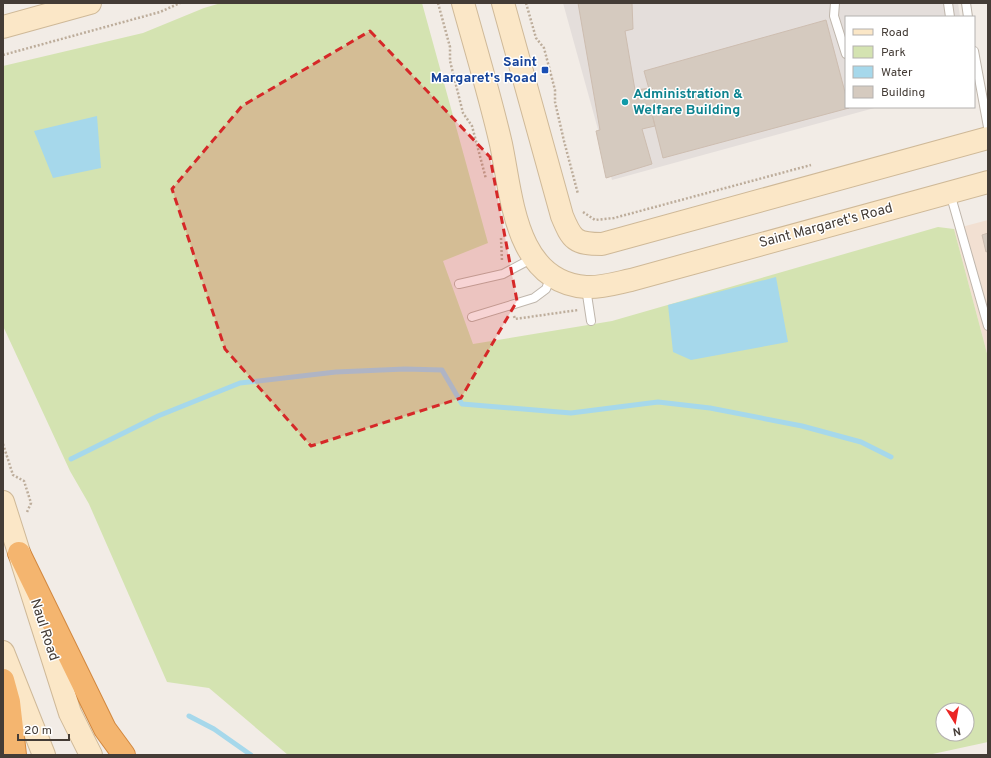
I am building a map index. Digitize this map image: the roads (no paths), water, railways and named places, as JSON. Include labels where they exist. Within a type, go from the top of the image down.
[{"type":"highway","points":[[19,553],[105,729],[124,755]]},
{"type":"highway","points":[[3,680],[9,702],[15,755]]},
{"type":"main road","points":[[3,27],[90,3]]},
{"type":"main road","name":"Saint Margaret's Road","points":[[463,3],[501,143],[509,189],[523,240],[533,258],[552,275],[568,283],[586,287],[600,287],[631,280],[988,182]]},
{"type":"main road","points":[[504,3],[562,216],[569,234],[583,244],[602,244],[988,138]]},
{"type":"main road","name":"Naul Road","points":[[3,502],[70,713],[91,755]]},
{"type":"main road","points":[[3,652],[44,755]]},
{"type":"lane","points":[[835,3],[834,16],[845,51]]},
{"type":"lane","points":[[948,3],[950,16]]},
{"type":"lane","points":[[966,3],[968,16]]},
{"type":"lane","points":[[975,56],[988,127]]},
{"type":"lane","points":[[950,192],[988,326]]},
{"type":"lane","points":[[459,284],[502,274],[533,258]]},
{"type":"lane","points":[[472,316],[534,298],[546,289],[552,275]]},
{"type":"lane","points":[[586,287],[591,321]]},
{"type":"lane","points":[[979,294],[988,300]]},
{"type":"water","points":[[97,116],[101,168],[53,178],[34,131]]},
{"type":"water","points":[[776,277],[788,342],[691,360],[673,352],[668,305]]},
{"type":"waterway","points":[[71,459],[158,416],[240,383],[336,372],[405,369],[442,370],[462,404],[571,413],[658,402],[710,408],[802,426],[861,442],[891,457]]},
{"type":"waterway","points":[[189,716],[214,729],[251,755]]},
{"type":"place","name":"Saint Margaret's Road","points":[[545,70]]},
{"type":"place","name":"Administration & Welfare Building","points":[[625,102]]}]
